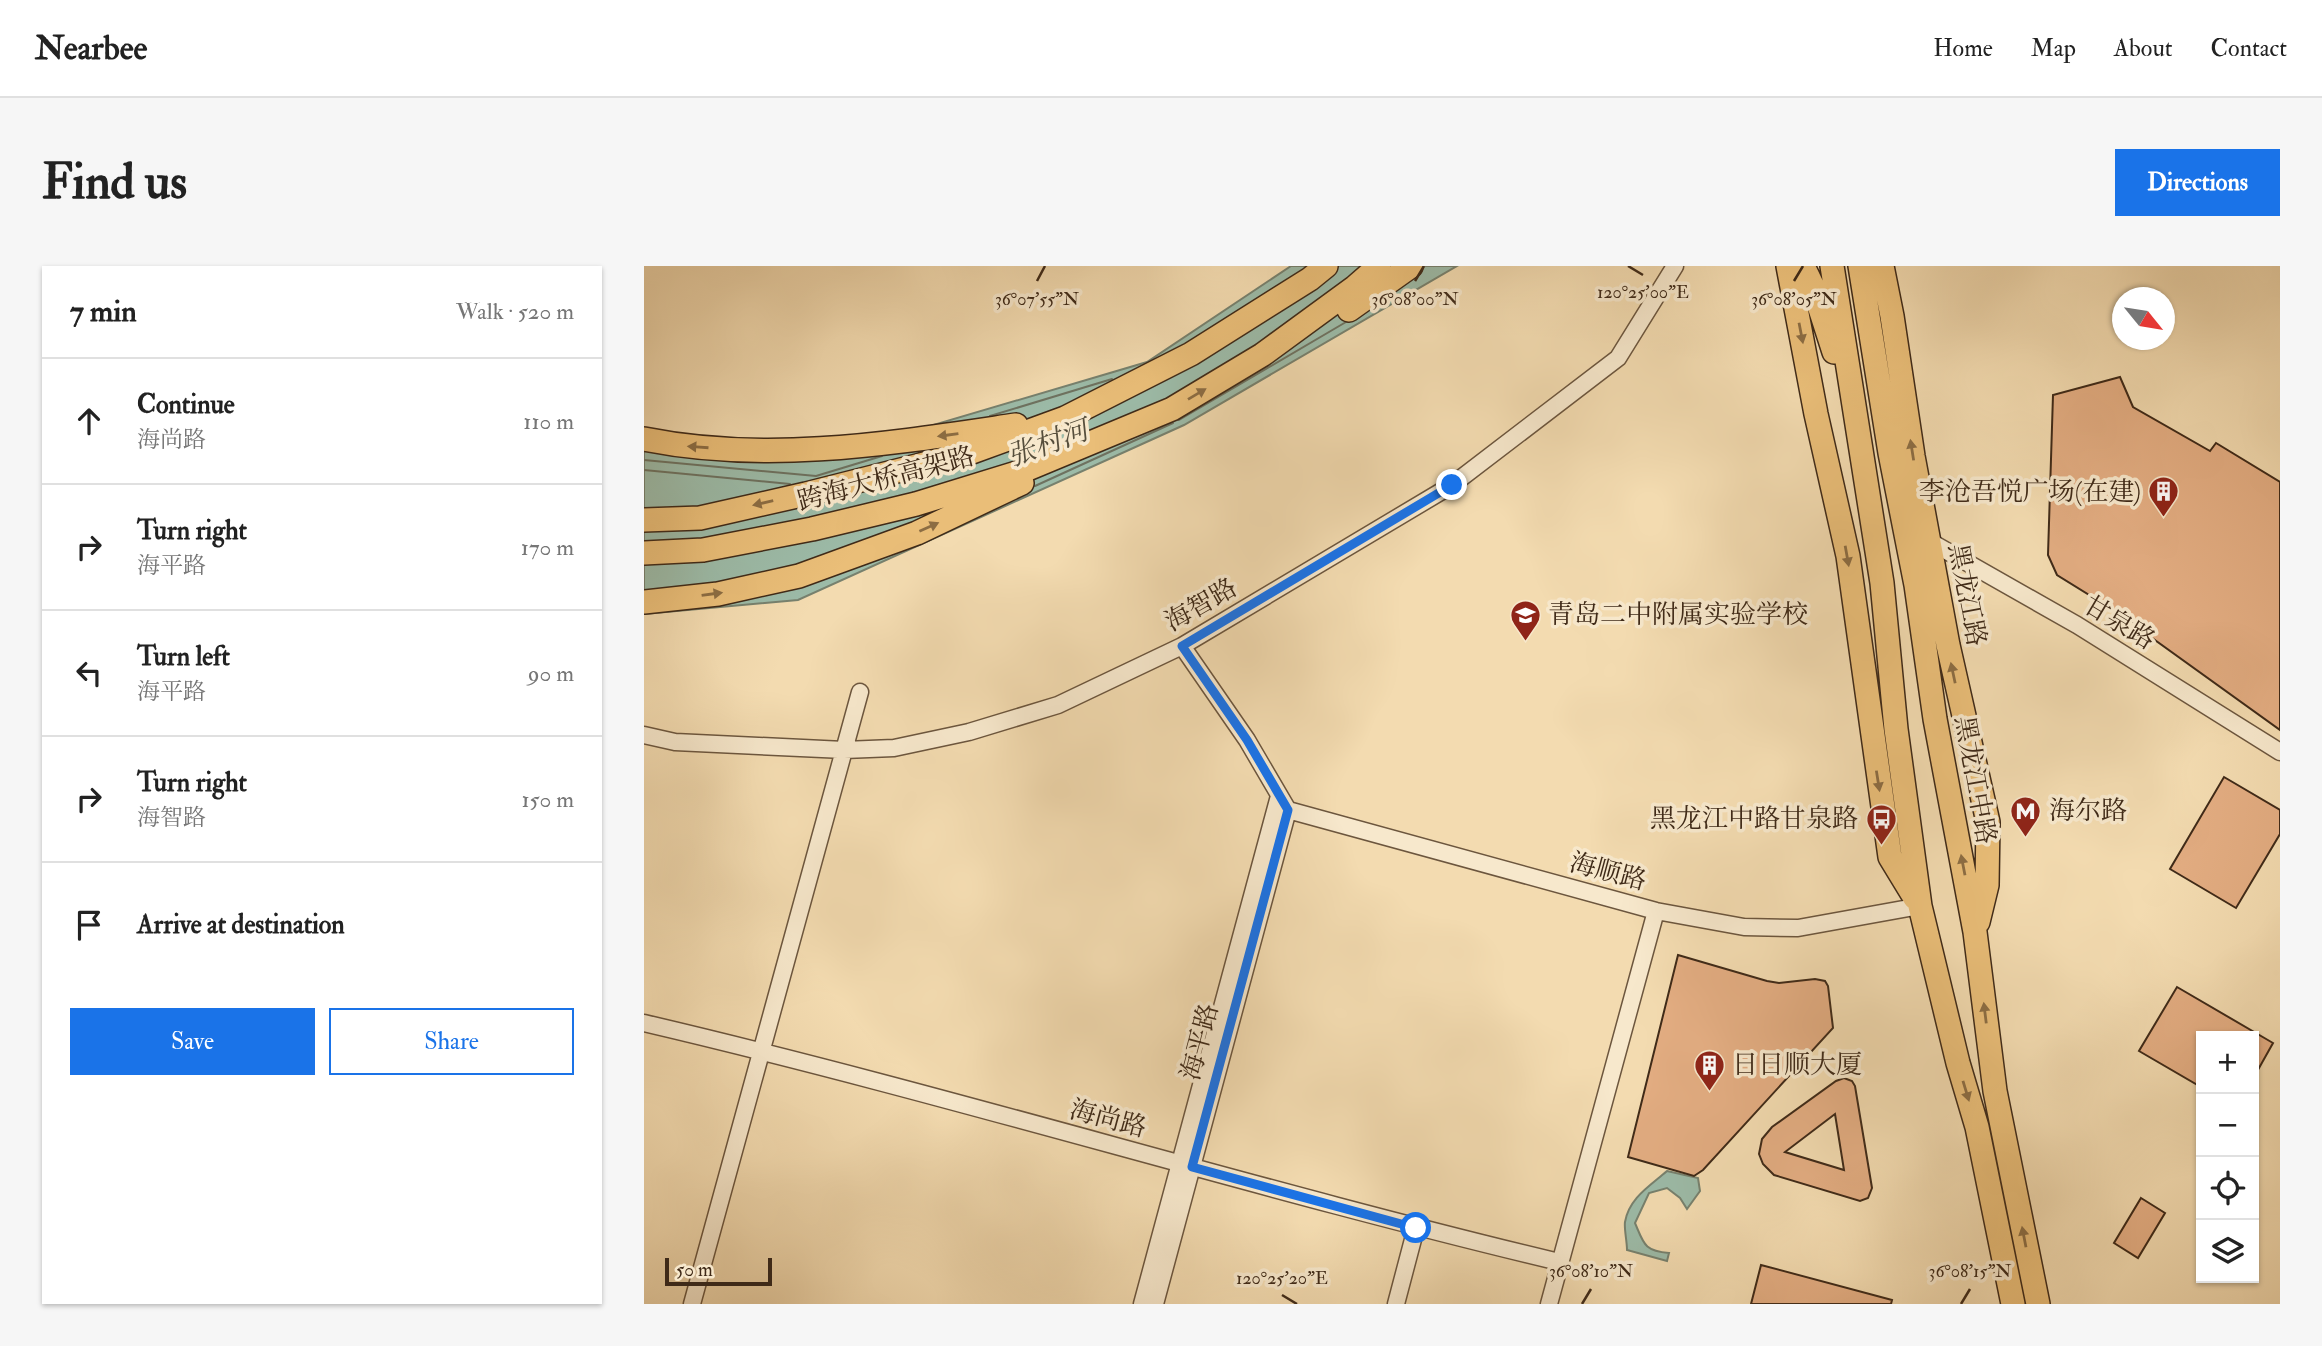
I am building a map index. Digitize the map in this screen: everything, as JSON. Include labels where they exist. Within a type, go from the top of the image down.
[{"type":"highway","points":[[1237,325],[1307,266]]},
{"type":"highway","name":"跨海大桥高架路","points":[[644,520],[700,517],[806,494],[972,452],[1065,418],[1191,354],[1310,279],[1326,266]]},
{"type":"highway","name":"跨海大桥高架路","points":[[644,553],[703,550],[812,529],[916,504],[1023,471],[1172,409],[1262,355],[1355,287],[1379,266]]},
{"type":"highway","points":[[1262,355],[1326,326],[1411,266]]},
{"type":"highway","points":[[1788,266],[1816,414],[1848,556],[1890,857],[1920,906]]},
{"type":"highway","points":[[1803,266],[1813,287],[1856,417]]},
{"type":"highway","points":[[1832,266],[1882,583],[1896,729],[1920,906],[1958,1063],[1977,1127],[2012,1304]]},
{"type":"highway","name":"黑龙江中路","points":[[1860,266],[1890,453],[1916,585],[1935,719],[1975,932],[1995,1091],[2038,1304]]},
{"type":"highway","points":[[1881,266],[1889,366],[1890,453]]},
{"type":"highway","name":"黑龙江路","points":[[1881,266],[1892,316],[1928,541],[1966,736],[1987,822],[1987,885],[1975,932]]},
{"type":"highway","points":[[644,602],[718,594],[799,576],[973,508],[1172,409]]},
{"type":"highway","points":[[644,439],[675,445],[817,451],[1065,418]]},
{"type":"street","name":"海智路","points":[[644,735],[675,742],[844,750],[894,748],[969,732],[1058,705],[1182,646],[1452,485],[1618,359],[1675,266]]},
{"type":"street","name":"甘泉路","points":[[1928,541],[2077,625],[2280,752]]},
{"type":"street","points":[[1182,646],[1247,740],[1288,810]]},
{"type":"street","points":[[692,1304],[860,692]]},
{"type":"street","name":"海平路","points":[[1155,1304],[1186,1165],[1279,796]]},
{"type":"street","name":"海顺路","points":[[1288,810],[1656,911],[1744,927],[1798,928],[1920,906]]},
{"type":"street","name":"海平路","points":[[1142,1304],[1186,1165],[1288,810]]},
{"type":"street","points":[[1549,1304],[1656,911]]},
{"type":"street","name":"海尚路","points":[[644,1023],[763,1050],[1416,1228],[1559,1262]]},
{"type":"street","points":[[1396,1304],[1416,1228]]},
{"type":"water","name":"张村河","points":[[1291,266],[1457,266],[1184,425],[798,600],[644,614],[644,444],[815,460],[1147,362]]},
{"type":"water","points":[[1667,1171],[1698,1178],[1700,1191],[1687,1209],[1680,1198],[1667,1188],[1649,1193],[1635,1223],[1646,1245],[1669,1253],[1667,1261],[1627,1250],[1625,1225],[1627,1214],[1636,1199]]},
{"type":"building","name":"李沧吾悦广场(在建)","points":[[2120,377],[2133,407],[2210,451],[2216,443],[2280,482],[2280,730],[2136,624],[2057,575],[2048,555],[2053,395]]},
{"type":"building","points":[[2224,777],[2280,810],[2280,834],[2236,908],[2170,869]]},
{"type":"building","name":"日日顺大厦","points":[[1678,955],[1767,981],[1825,981],[1828,986],[1833,1028],[1703,1170],[1694,1176],[1628,1157]]},
{"type":"building","points":[[2177,987],[2252,1031],[2196,1031],[2196,1084],[2139,1051]]},
{"type":"building","points":[[2259,1035],[2273,1043],[2259,1068]]},
{"type":"building","points":[[1844,1078],[1852,1081],[1855,1086],[1872,1188],[1868,1198],[1860,1201],[1774,1175],[1763,1164],[1759,1154],[1762,1139],[1772,1127]],"holes":[[[1835,1114],[1844,1170],[1785,1152]]]},
{"type":"building","points":[[2141,1198],[2165,1213],[2138,1258],[2114,1243]]},
{"type":"building","points":[[1761,1265],[1892,1300],[1891,1304],[1751,1304]]},
{"type":"place","name":"李沧吾悦广场(在建)","points":[[2164,519]]},
{"type":"place","name":"青岛二中附属实验学校","points":[[1525,642]]},
{"type":"place","name":"海尔路","points":[[2026,838]]},
{"type":"place","name":"黑龙江中路甘泉路","points":[[1881,846]]},
{"type":"place","name":"日日顺大厦","points":[[1709,1092]]},
{"type":"route","points":[[1416,1228],[1192,1167],[1288,810],[1247,740],[1182,646],[1452,485]]}]
